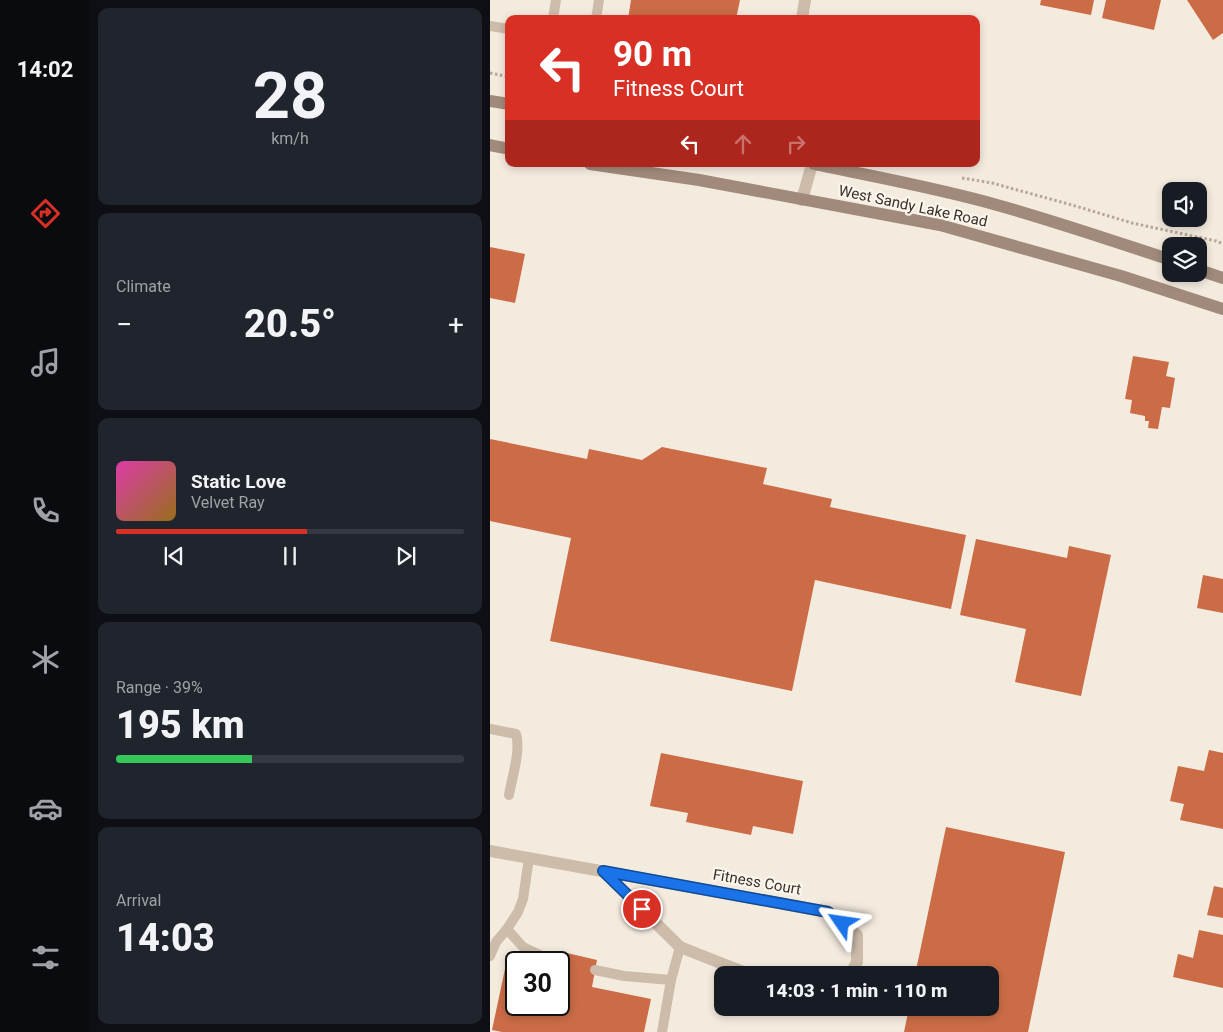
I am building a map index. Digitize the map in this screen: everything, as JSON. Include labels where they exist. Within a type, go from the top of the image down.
[{"type":"main road","points":[[490,101],[505,103]]},
{"type":"main road","points":[[490,145],[505,148]]},
{"type":"main road","name":"West Sandy Lake Road","points":[[610,167],[699,180],[940,225],[1103,270],[1223,310]]},
{"type":"main road","name":"West Sandy Lake Road","points":[[828,167],[893,180],[995,205],[1070,226],[1162,257]]},
{"type":"main road","points":[[1207,273],[1223,278]]},
{"type":"street","points":[[803,15],[805,0]]},
{"type":"street","points":[[802,200],[812,167]]},
{"type":"street","name":"Fitness Court","points":[[490,851],[828,912],[857,935],[857,962],[855,966]]},
{"type":"street","points":[[603,871],[680,947],[728,966]]},
{"type":"lane","points":[[554,15],[556,0]]},
{"type":"lane","points":[[597,15],[599,0]]},
{"type":"lane","points":[[490,26],[505,28]]},
{"type":"lane","points":[[490,729],[516,734],[518,749],[509,795]]},
{"type":"lane","points":[[490,956],[496,942],[518,912],[524,898],[529,858]]},
{"type":"lane","points":[[507,929],[524,947],[532,951]]},
{"type":"lane","points":[[662,1032],[671,980],[680,947]]},
{"type":"lane","points":[[595,970],[624,976],[671,980]]},
{"type":"path","points":[[490,73],[505,76]]},
{"type":"path","points":[[955,177],[992,183],[1072,204],[1132,223],[1223,244]]},
{"type":"building","points":[[631,0],[740,0],[737,15],[629,15]]},
{"type":"building","points":[[1041,0],[1094,0],[1091,15],[1040,5]]},
{"type":"building","points":[[1106,0],[1161,0],[1154,30],[1102,18]]},
{"type":"building","points":[[1187,0],[1223,0],[1223,33],[1213,40]]},
{"type":"building","points":[[490,247],[525,254],[515,303],[490,298]]},
{"type":"building","points":[[1133,356],[1169,362],[1166,376],[1175,378],[1170,408],[1162,407],[1158,429],[1148,428],[1149,421],[1145,421],[1145,416],[1130,413],[1132,400],[1125,399]]},
{"type":"building","points":[[490,439],[587,459],[589,449],[642,460],[662,447],[767,468],[763,484],[832,499],[830,507],[966,535],[951,609],[815,580],[792,691],[550,641],[571,538],[490,521]]},
{"type":"building","points":[[976,539],[1067,558],[1069,546],[1111,555],[1081,696],[1015,682],[1026,629],[960,615]]},
{"type":"building","points":[[1203,575],[1223,579],[1223,613],[1197,608]]},
{"type":"building","points":[[1209,750],[1223,753],[1223,829],[1180,820],[1184,804],[1170,801],[1178,766],[1204,771]]},
{"type":"building","points":[[661,753],[803,781],[793,834],[753,826],[751,835],[686,822],[688,813],[650,806]]},
{"type":"building","points":[[946,827],[1065,852],[1028,1032],[904,1032],[907,1016],[999,1016],[999,966],[917,966]]},
{"type":"building","points":[[1214,886],[1223,888],[1223,918],[1207,915]]},
{"type":"building","points":[[1199,930],[1223,935],[1223,988],[1173,977],[1178,954],[1193,958]]},
{"type":"building","points":[[570,954],[597,960],[592,987],[651,999],[644,1032],[502,1032],[492,1030],[505,969],[505,1016],[570,1016]]},
{"type":"route","points":[[642,909],[603,871],[828,912],[842,923]]}]
